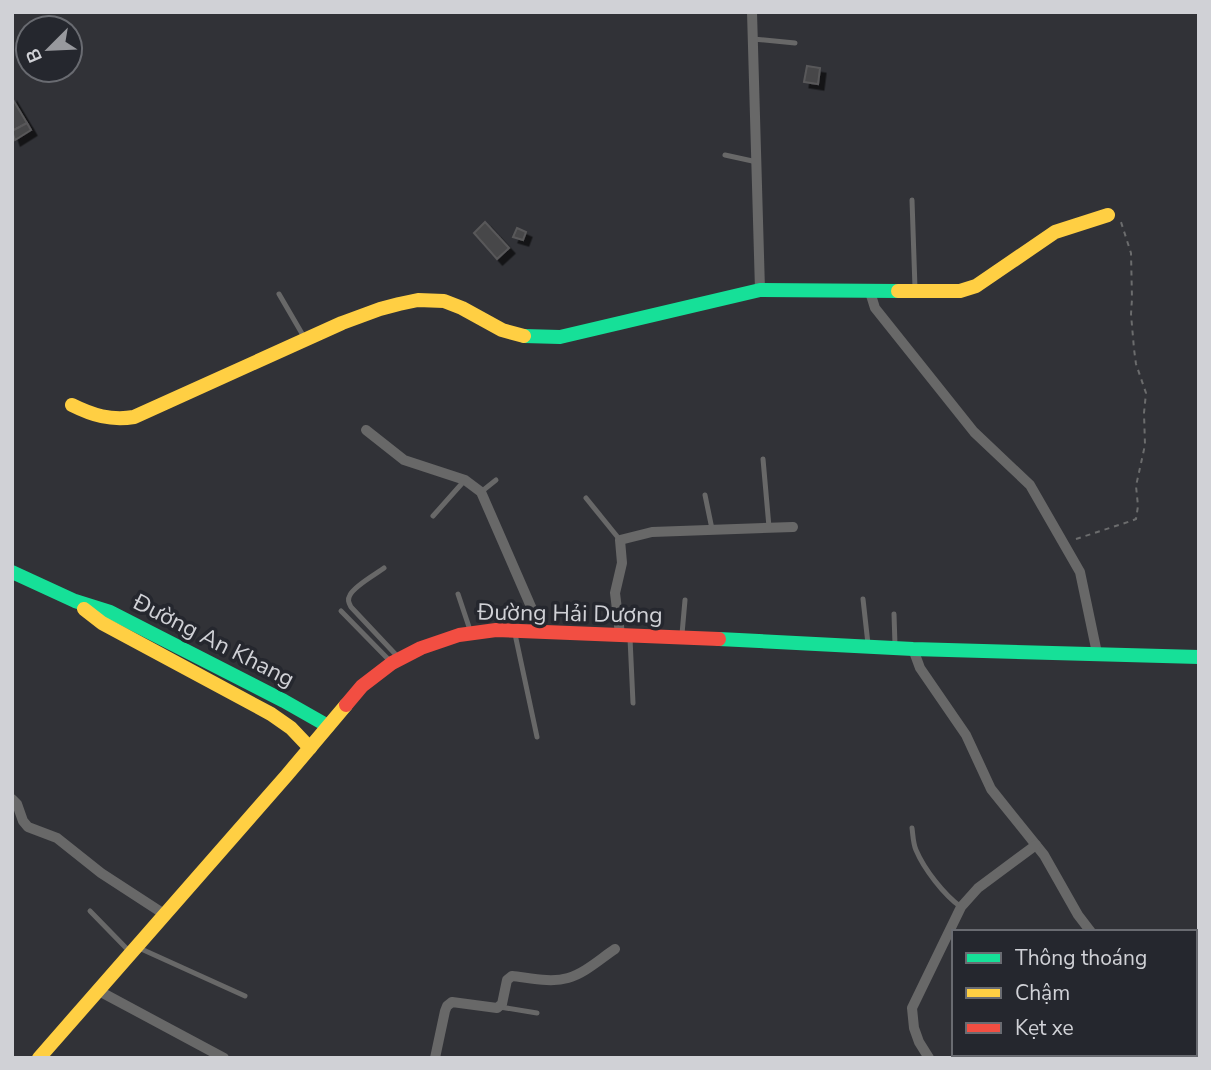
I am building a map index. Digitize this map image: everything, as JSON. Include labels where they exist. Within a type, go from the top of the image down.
[{"type":"main road","points":[[72,405],[91,415],[115,419],[134,417],[306,340],[386,307],[411,300],[452,303],[501,330],[544,338],[559,337],[760,290],[960,291],[976,286],[1055,232],[1108,215]]},
{"type":"main road","name":"Đường An Khang","points":[[12,572],[75,601],[110,612],[328,726]]},
{"type":"main road","name":"Đường An Khang","points":[[75,601],[102,624],[271,714],[291,728],[310,748]]},
{"type":"main road","name":"Đường Hải Dương","points":[[39,1058],[362,686],[396,661],[421,648],[459,635],[496,630],[913,649],[1199,657]]},
{"type":"street","points":[[752,12],[760,290]]},
{"type":"street","points":[[870,292],[875,308],[969,426],[1030,485],[1080,572],[1097,653]]},
{"type":"street","points":[[366,430],[404,460],[465,480],[481,492],[542,632]]},
{"type":"street","points":[[625,634],[615,593],[622,563],[620,540],[652,532],[793,527]]},
{"type":"street","points":[[913,649],[920,668],[966,735],[991,789],[1036,845],[1077,915],[1089,930]]},
{"type":"street","points":[[12,799],[28,827],[57,838],[101,873],[164,914]]},
{"type":"street","points":[[929,1058],[914,1028],[912,1008],[961,906],[978,888],[1036,845]]},
{"type":"street","points":[[435,1058],[445,1011],[452,1002],[500,1007],[509,977],[558,980],[568,978],[577,975],[615,949]]},
{"type":"street","points":[[99,991],[224,1058]]},
{"type":"lane","points":[[753,39],[795,43]]},
{"type":"lane","points":[[725,155],[757,162]]},
{"type":"lane","points":[[912,200],[915,291]]},
{"type":"lane","points":[[279,295],[306,340]]},
{"type":"lane","points":[[763,459],[769,527]]},
{"type":"lane","points":[[433,516],[465,480]]},
{"type":"lane","points":[[481,492],[496,480]]},
{"type":"lane","points":[[705,495],[712,529]]},
{"type":"lane","points":[[586,498],[620,540]]},
{"type":"lane","points":[[384,568],[356,587],[349,602],[396,661]]},
{"type":"lane","points":[[458,594],[471,633]]},
{"type":"lane","points":[[863,599],[868,647]]},
{"type":"lane","points":[[682,637],[685,600]]},
{"type":"lane","points":[[341,611],[396,661]]},
{"type":"lane","points":[[894,614],[895,648]]},
{"type":"lane","points":[[514,631],[537,737]]},
{"type":"lane","points":[[625,634],[633,703]]},
{"type":"lane","points":[[912,828],[915,849],[923,862],[951,900],[961,906]]},
{"type":"lane","points":[[89,911],[134,950],[245,996]]},
{"type":"lane","points":[[500,1007],[537,1013]]},
{"type":"path","points":[[1066,545],[1076,539],[1136,519],[1138,515],[1136,491],[1145,444],[1146,393],[1134,349],[1131,253],[1120,218],[1114,214],[1108,215]]},
{"type":"building","points":[[807,66],[820,68],[818,84],[804,82]]},
{"type":"building","points":[[12,98],[27,123],[12,131]]},
{"type":"building","points":[[27,123],[31,130],[15,140],[12,131]]},
{"type":"building","points":[[485,222],[509,248],[497,259],[474,233]]},
{"type":"building","points":[[517,228],[526,232],[523,240],[513,237]]},
{"type":"traffic: fast","points":[[524,336],[560,337],[760,290],[898,291]]},
{"type":"traffic: fast","points":[[12,572],[75,601],[110,612],[328,726]]},
{"type":"traffic: fast","points":[[719,639],[913,649],[1199,657]]},
{"type":"traffic: slow","points":[[898,291],[960,291],[976,286],[1055,232],[1108,215]]},
{"type":"traffic: slow","points":[[72,405],[102,416],[134,417],[342,323],[380,309],[418,300],[444,301],[502,330],[524,336]]},
{"type":"traffic: slow","points":[[84,609],[102,623],[271,714],[291,728],[310,748]]},
{"type":"traffic: slow","points":[[39,1058],[346,705]]},
{"type":"traffic: jam","points":[[346,705],[362,686],[392,663],[421,648],[459,635],[496,630],[719,639]]}]
